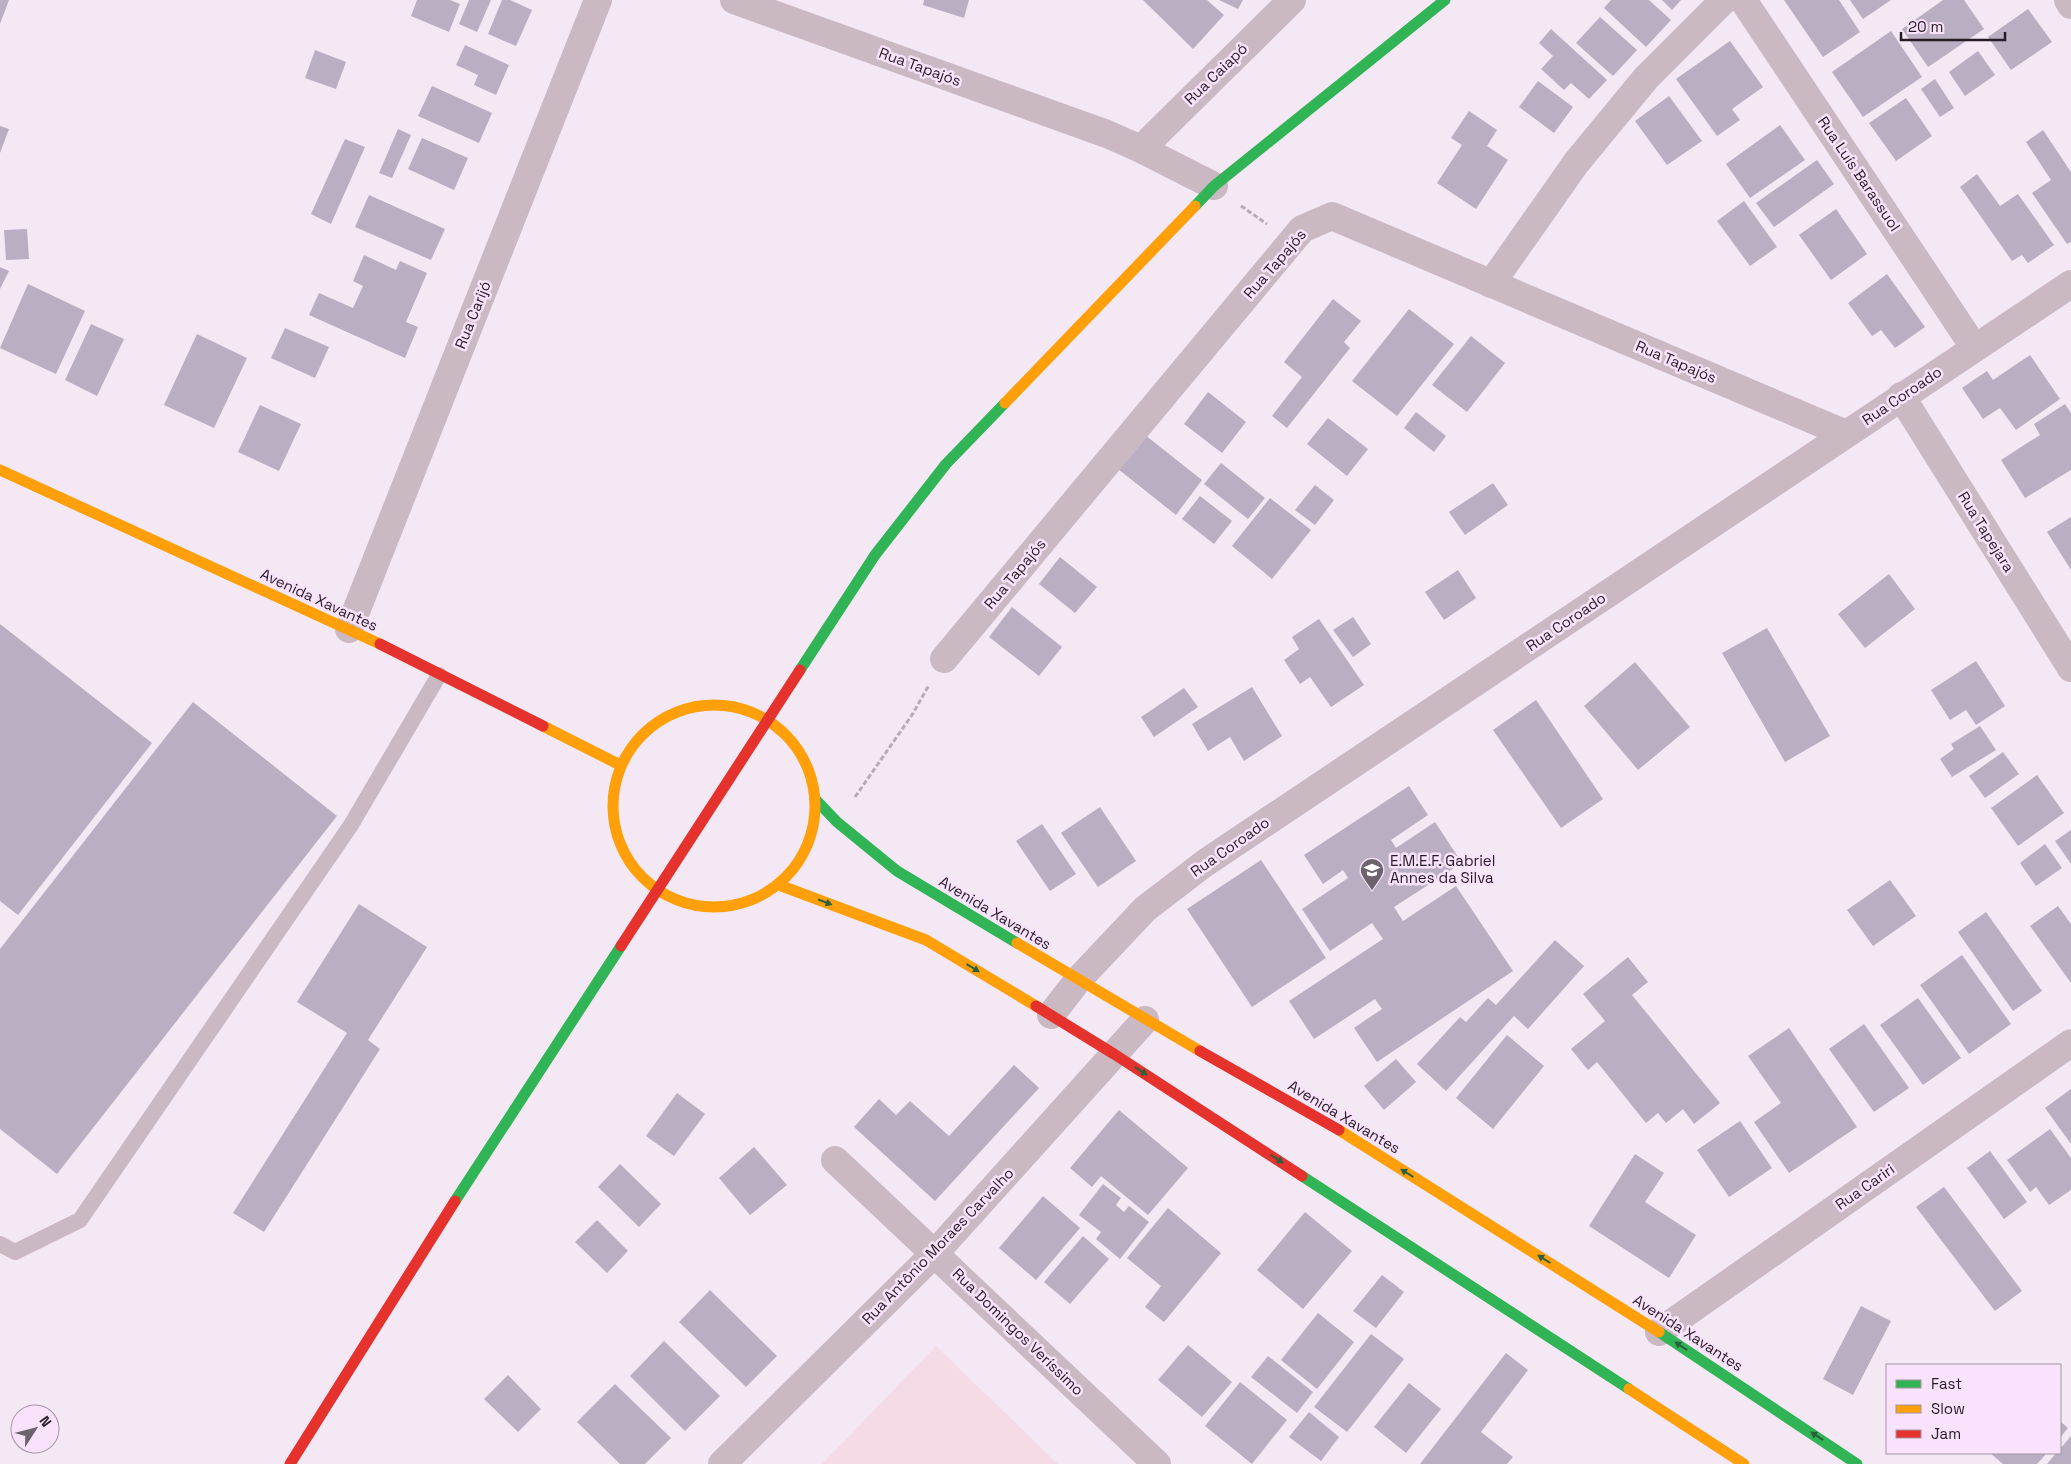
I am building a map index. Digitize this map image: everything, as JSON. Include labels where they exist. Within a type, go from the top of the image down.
[{"type":"main road","points":[[290,1464],[427,1245],[875,555],[946,464],[1214,186],[1445,0]]},
{"type":"main road","name":"Avenida Xavantes","points":[[0,470],[349,629],[620,766]]},
{"type":"main road","points":[[726,705],[768,719],[792,740],[809,768],[816,800],[815,828],[805,855],[779,885],[737,904],[693,907],[656,890],[631,866],[616,834],[612,799],[620,766],[646,730],[683,708],[726,705]]},
{"type":"main road","name":"Avenida Xavantes","points":[[816,800],[837,822],[897,871],[1145,1020],[1323,1120],[1659,1332],[1857,1464]]},
{"type":"main road","points":[[779,885],[926,940],[1114,1054],[1744,1464]]},
{"type":"street","name":"Rua Carijó","points":[[349,629],[598,0]]},
{"type":"street","name":"Rua Tapajós","points":[[734,0],[1107,134],[1141,148],[1214,186]]},
{"type":"street","name":"Rua Caiapó","points":[[1141,148],[1292,0]]},
{"type":"street","points":[[1491,284],[1583,155],[1646,78],[1724,0]]},
{"type":"street","name":"Rua Luís Barassuol","points":[[1743,0],[1974,347]]},
{"type":"street","points":[[2068,0],[2071,5]]},
{"type":"street","name":"Rua Tapajós","points":[[944,659],[1302,229],[1332,216],[1846,434]]},
{"type":"street","name":"Rua Coroado","points":[[1051,1015],[1078,980],[1145,909],[1205,863],[1974,347],[2071,284]]},
{"type":"street","name":"Rua Tapejara","points":[[1902,396],[2071,668]]},
{"type":"street","name":"Rua Antônio Moraes Carvalho","points":[[722,1464],[935,1253],[1145,1020]]},
{"type":"street","name":"Rua Cariri","points":[[1659,1332],[2071,1043]]},
{"type":"street","name":"Rua Domingos Veríssimo","points":[[835,1160],[1157,1464]]},
{"type":"lane","points":[[0,1244],[15,1252],[80,1220],[351,825],[439,675]]},
{"type":"path","points":[[837,822],[912,715],[944,659]]},
{"type":"shaded area","points":[[936,1346],[1058,1464],[822,1464]]},
{"type":"building","points":[[0,0],[9,0],[0,24]]},
{"type":"building","points":[[417,0],[450,0],[460,4],[449,32],[411,16]]},
{"type":"building","points":[[469,0],[491,0],[477,32],[459,24]]},
{"type":"building","points":[[502,0],[510,0],[532,10],[516,46],[488,34]]},
{"type":"building","points":[[924,0],[969,0],[964,18],[923,5]]},
{"type":"building","points":[[1143,0],[1207,0],[1224,15],[1193,49]]},
{"type":"building","points":[[1219,0],[1243,0],[1238,9]]},
{"type":"building","points":[[1611,0],[1649,0],[1671,20],[1646,47],[1604,8]]},
{"type":"building","points":[[1662,0],[1681,0],[1672,10]]},
{"type":"building","points":[[1784,0],[1839,0],[1860,32],[1823,57]]},
{"type":"building","points":[[1850,0],[1891,0],[1863,19]]},
{"type":"building","points":[[1943,0],[1964,0],[1984,29],[1928,67],[1902,29]]},
{"type":"building","points":[[2028,9],[2052,42],[2011,70],[1988,37]]},
{"type":"building","points":[[1600,17],[1637,50],[1613,76],[1576,43]]},
{"type":"building","points":[[1551,29],[1607,80],[1589,99],[1571,83],[1564,90],[1541,69],[1553,56],[1539,43]]},
{"type":"building","points":[[1891,31],[1922,77],[1863,117],[1832,72]]},
{"type":"building","points":[[1730,41],[1763,87],[1732,109],[1740,120],[1717,136],[1676,79]]},
{"type":"building","points":[[465,45],[509,65],[496,95],[474,85],[478,75],[456,65]]},
{"type":"building","points":[[315,50],[346,62],[336,89],[305,78]]},
{"type":"building","points":[[1978,51],[1995,75],[1965,96],[1949,72]]},
{"type":"building","points":[[1935,79],[1954,108],[1940,117],[1921,89]]},
{"type":"building","points":[[1538,81],[1573,107],[1554,133],[1519,107]]},
{"type":"building","points":[[432,86],[492,113],[479,143],[418,116]]},
{"type":"building","points":[[1669,96],[1702,141],[1667,165],[1635,121]]},
{"type":"building","points":[[1906,98],[1932,136],[1896,161],[1869,123]]},
{"type":"building","points":[[1469,111],[1497,130],[1487,146],[1508,160],[1476,209],[1437,183],[1462,145],[1451,138]]},
{"type":"building","points":[[1780,125],[1805,160],[1750,198],[1726,164]]},
{"type":"building","points":[[0,126],[9,129],[0,153]]},
{"type":"building","points":[[398,129],[411,135],[392,178],[379,173]]},
{"type":"building","points":[[2043,130],[2071,172],[2071,242],[2067,244],[2032,193],[2051,180],[2026,142]]},
{"type":"building","points":[[422,138],[468,158],[454,190],[408,169]]},
{"type":"building","points":[[345,139],[365,147],[331,224],[311,214]]},
{"type":"building","points":[[1817,160],[1834,184],[1774,227],[1756,203]]},
{"type":"building","points":[[1977,174],[2000,206],[2018,194],[2054,245],[2028,263],[2022,255],[2012,261],[1960,187]]},
{"type":"building","points":[[369,195],[445,229],[431,260],[355,227]]},
{"type":"building","points":[[1744,201],[1777,247],[1750,266],[1717,221]]},
{"type":"building","points":[[1836,209],[1867,254],[1831,280],[1799,235]]},
{"type":"building","points":[[27,229],[29,259],[6,260],[4,230]]},
{"type":"building","points":[[364,255],[396,270],[400,261],[427,273],[406,322],[418,327],[405,358],[309,315],[319,293],[353,308],[363,286],[353,281]]},
{"type":"building","points":[[0,267],[9,271],[0,289]]},
{"type":"building","points":[[1887,274],[1925,327],[1895,348],[1881,330],[1872,336],[1848,303]]},
{"type":"building","points":[[28,284],[85,311],[56,374],[0,348]]},
{"type":"building","points":[[1333,299],[1361,321],[1344,342],[1350,348],[1287,428],[1272,416],[1302,377],[1284,362]]},
{"type":"building","points":[[1409,309],[1454,344],[1397,416],[1352,381]]},
{"type":"building","points":[[91,324],[124,339],[97,396],[65,380]]},
{"type":"building","points":[[285,328],[329,347],[315,378],[271,358]]},
{"type":"building","points":[[197,334],[247,358],[214,428],[164,405]]},
{"type":"building","points":[[1471,336],[1505,363],[1467,412],[1432,385]]},
{"type":"building","points":[[2030,355],[2060,399],[2016,430],[2000,408],[1983,419],[1962,388],[1987,371],[1993,380]]},
{"type":"building","points":[[1208,392],[1246,422],[1222,453],[1184,424]]},
{"type":"building","points":[[2065,404],[2071,413],[2071,470],[2025,498],[2001,460],[2040,435],[2034,424]]},
{"type":"building","points":[[260,405],[301,424],[279,471],[238,452]]},
{"type":"building","points":[[1416,412],[1446,436],[1434,452],[1404,428]]},
{"type":"building","points":[[1328,418],[1368,449],[1347,476],[1307,444]]},
{"type":"building","points":[[1145,435],[1202,480],[1176,515],[1118,469]]},
{"type":"building","points":[[1221,463],[1265,498],[1248,519],[1204,484]]},
{"type":"building","points":[[1493,483],[1508,505],[1465,535],[1449,512]]},
{"type":"building","points":[[1315,485],[1334,500],[1315,525],[1295,510]]},
{"type":"building","points":[[1200,496],[1232,521],[1214,544],[1182,519]]},
{"type":"building","points":[[1270,498],[1311,530],[1272,579],[1232,546]]},
{"type":"building","points":[[2071,517],[2071,570],[2047,532]]},
{"type":"building","points":[[1060,557],[1097,587],[1075,613],[1039,584]]},
{"type":"building","points":[[1458,570],[1476,598],[1444,620],[1425,592]]},
{"type":"building","points":[[1889,574],[1915,609],[1865,648],[1838,614]]},
{"type":"building","points":[[1012,607],[1062,647],[1039,676],[989,637]]},
{"type":"building","points":[[1353,617],[1371,644],[1353,657],[1333,630]]},
{"type":"building","points":[[1319,619],[1364,685],[1331,707],[1310,677],[1300,684],[1284,660],[1299,649],[1292,637]]},
{"type":"building","points":[[0,624],[152,743],[18,915],[0,901]]},
{"type":"building","points":[[1767,628],[1830,736],[1785,762],[1722,653]]},
{"type":"building","points":[[1976,661],[2005,706],[1976,725],[1966,710],[1950,720],[1931,690]]},
{"type":"building","points":[[1635,662],[1690,727],[1638,770],[1584,706]]},
{"type":"building","points":[[1252,687],[1282,736],[1244,761],[1230,737],[1208,751],[1192,724]]},
{"type":"building","points":[[1184,688],[1198,707],[1154,737],[1141,717]]},
{"type":"building","points":[[1536,700],[1603,799],[1561,828],[1493,730]]},
{"type":"building","points":[[193,702],[337,816],[57,1174],[0,1129],[0,949]]},
{"type":"building","points":[[1980,726],[1996,750],[1952,777],[1940,759],[1954,749],[1951,744]]},
{"type":"building","points":[[2003,752],[2019,774],[1985,798],[1969,776]]},
{"type":"building","points":[[2037,775],[2064,813],[2018,846],[1991,808]]},
{"type":"building","points":[[1409,786],[1428,815],[1391,840],[1396,848],[1435,822],[1462,863],[1394,907],[1403,921],[1456,886],[1513,971],[1377,1062],[1354,1028],[1382,1009],[1375,999],[1314,1039],[1289,1001],[1383,939],[1372,923],[1330,951],[1302,909],[1348,878],[1343,870],[1323,884],[1304,855]]},
{"type":"building","points":[[1100,807],[1136,861],[1098,887],[1061,833]]},
{"type":"building","points":[[1042,824],[1076,874],[1050,891],[1016,841]]},
{"type":"building","points":[[2071,830],[2071,864],[2055,841]]},
{"type":"building","points":[[2045,844],[2062,868],[2036,886],[2020,863]]},
{"type":"building","points":[[1261,860],[1326,958],[1252,1007],[1187,909]]},
{"type":"building","points":[[1890,880],[1916,916],[1873,946],[1847,910]]},
{"type":"building","points":[[359,904],[427,947],[368,1040],[380,1049],[264,1232],[233,1213],[347,1033],[297,1002]]},
{"type":"building","points":[[2058,906],[2071,924],[2071,983],[2030,926]]},
{"type":"building","points":[[1986,912],[2042,991],[2013,1011],[1958,932]]},
{"type":"building","points":[[1555,940],[1584,966],[1528,1029],[1514,1016],[1446,1091],[1417,1064],[1460,1017],[1466,1022],[1488,998],[1496,1005]]},
{"type":"building","points":[[1962,955],[2011,1024],[1969,1054],[1920,985]]},
{"type":"building","points":[[1628,957],[1648,982],[1632,995],[1720,1103],[1694,1124],[1683,1109],[1666,1123],[1658,1113],[1646,1123],[1597,1062],[1588,1070],[1571,1049],[1605,1021],[1583,994]]},
{"type":"building","points":[[1918,998],[1961,1058],[1923,1085],[1880,1025]]},
{"type":"building","points":[[1864,1024],[1909,1088],[1874,1112],[1829,1049]]},
{"type":"building","points":[[1789,1028],[1857,1127],[1789,1173],[1754,1122],[1781,1103],[1748,1056]]},
{"type":"building","points":[[1507,1035],[1544,1066],[1493,1129],[1456,1098]]},
{"type":"building","points":[[1396,1059],[1416,1082],[1384,1110],[1364,1086]]},
{"type":"building","points":[[1014,1065],[1039,1088],[935,1201],[854,1127],[879,1099],[896,1115],[910,1101],[949,1136]]},
{"type":"building","points":[[2071,1089],[2071,1144],[2045,1108]]},
{"type":"building","points":[[677,1093],[705,1114],[674,1156],[646,1136]]},
{"type":"building","points":[[1119,1110],[1188,1168],[1148,1215],[1101,1176],[1092,1187],[1070,1168]]},
{"type":"building","points":[[1740,1121],[1772,1168],[1729,1197],[1697,1150]]},
{"type":"building","points":[[2050,1129],[2071,1158],[2071,1190],[2049,1205],[2036,1187],[2030,1192],[2007,1160]]},
{"type":"building","points":[[754,1147],[787,1185],[750,1215],[719,1178]]},
{"type":"building","points":[[1990,1151],[2027,1202],[2004,1219],[1967,1168]]},
{"type":"building","points":[[1635,1154],[1664,1173],[1645,1202],[1696,1235],[1669,1278],[1589,1226]]},
{"type":"building","points":[[620,1164],[661,1204],[639,1227],[598,1187]]},
{"type":"building","points":[[1103,1184],[1121,1198],[1116,1205],[1124,1212],[1129,1206],[1149,1222],[1120,1259],[1096,1239],[1101,1232],[1079,1215]]},
{"type":"building","points":[[1944,1187],[2022,1291],[1995,1311],[1916,1207]]},
{"type":"building","points":[[1043,1196],[1080,1228],[1036,1280],[999,1248]]},
{"type":"building","points":[[1168,1208],[1221,1253],[1164,1322],[1145,1307],[1161,1286],[1127,1258]]},
{"type":"building","points":[[1305,1212],[1352,1251],[1303,1309],[1257,1270]]},
{"type":"building","points":[[597,1220],[628,1251],[607,1273],[575,1242]]},
{"type":"building","points":[[1083,1236],[1109,1259],[1070,1304],[1044,1282]]},
{"type":"building","points":[[1382,1275],[1404,1292],[1376,1328],[1353,1311]]},
{"type":"building","points":[[710,1290],[777,1356],[746,1387],[679,1322]]},
{"type":"building","points":[[1861,1306],[1891,1321],[1853,1395],[1823,1379]]},
{"type":"building","points":[[1318,1313],[1354,1342],[1317,1389],[1281,1360]]},
{"type":"building","points":[[1371,1334],[1404,1359],[1347,1432],[1314,1407]]},
{"type":"building","points":[[664,1341],[720,1396],[685,1431],[630,1376]]},
{"type":"building","points":[[1188,1345],[1232,1382],[1202,1417],[1158,1380]]},
{"type":"building","points":[[1506,1353],[1528,1370],[1481,1432],[1513,1457],[1507,1464],[1420,1464]]},
{"type":"building","points":[[1268,1356],[1313,1392],[1297,1413],[1251,1377]]},
{"type":"building","points":[[508,1375],[541,1409],[518,1432],[484,1399]]},
{"type":"building","points":[[1240,1382],[1287,1420],[1252,1464],[1205,1426]]},
{"type":"building","points":[[1409,1383],[1441,1409],[1406,1453],[1374,1427]]},
{"type":"building","points":[[615,1384],[671,1438],[645,1464],[620,1464],[577,1422]]},
{"type":"building","points":[[1309,1412],[1339,1437],[1321,1461],[1289,1437]]},
{"type":"building","points":[[2061,1422],[2068,1428],[2061,1437]]},
{"type":"building","points":[[2071,1436],[2071,1464],[2047,1464],[2055,1454],[2061,1454],[2061,1448]]},
{"type":"building","points":[[1991,1454],[2046,1454],[2037,1464],[2003,1464]]},
{"type":"traffic: fast","points":[[1195,206],[1214,186],[1445,0]]},
{"type":"traffic: fast","points":[[800,670],[875,555],[946,464],[1005,403]]},
{"type":"traffic: fast","points":[[816,800],[837,822],[897,871],[1017,943]]},
{"type":"traffic: fast","points":[[455,1201],[621,946]]},
{"type":"traffic: fast","points":[[1302,1176],[1629,1389]]},
{"type":"traffic: fast","points":[[1659,1332],[1857,1464]]},
{"type":"traffic: slow","points":[[1005,403],[1195,206]]},
{"type":"traffic: slow","points":[[0,470],[380,644]]},
{"type":"traffic: slow","points":[[704,705],[724,705],[743,709],[762,717],[778,728],[792,742],[803,758],[811,777],[815,806],[811,835],[803,854],[792,870],[778,884],[762,895],[743,903],[724,907],[704,907],[685,903],[666,895],[650,884],[636,870],[625,854],[617,835],[613,816],[613,796],[617,777],[625,758],[636,742],[650,728],[666,717],[685,709],[704,705]]},
{"type":"traffic: slow","points":[[543,726],[620,765]]},
{"type":"traffic: slow","points":[[779,885],[926,940],[1036,1006]]},
{"type":"traffic: slow","points":[[1017,943],[1200,1051]]},
{"type":"traffic: slow","points":[[1339,1130],[1659,1332]]},
{"type":"traffic: slow","points":[[1629,1389],[1744,1464]]},
{"type":"traffic: jam","points":[[380,644],[543,726]]},
{"type":"traffic: jam","points":[[621,946],[800,670]]},
{"type":"traffic: jam","points":[[1036,1006],[1114,1054],[1302,1176]]},
{"type":"traffic: jam","points":[[1200,1051],[1339,1130]]},
{"type":"traffic: jam","points":[[290,1464],[455,1201]]},
{"type":"place","name":"E.M.E.F. Gabriel Annes da Silva","points":[[1372,891]]}]
